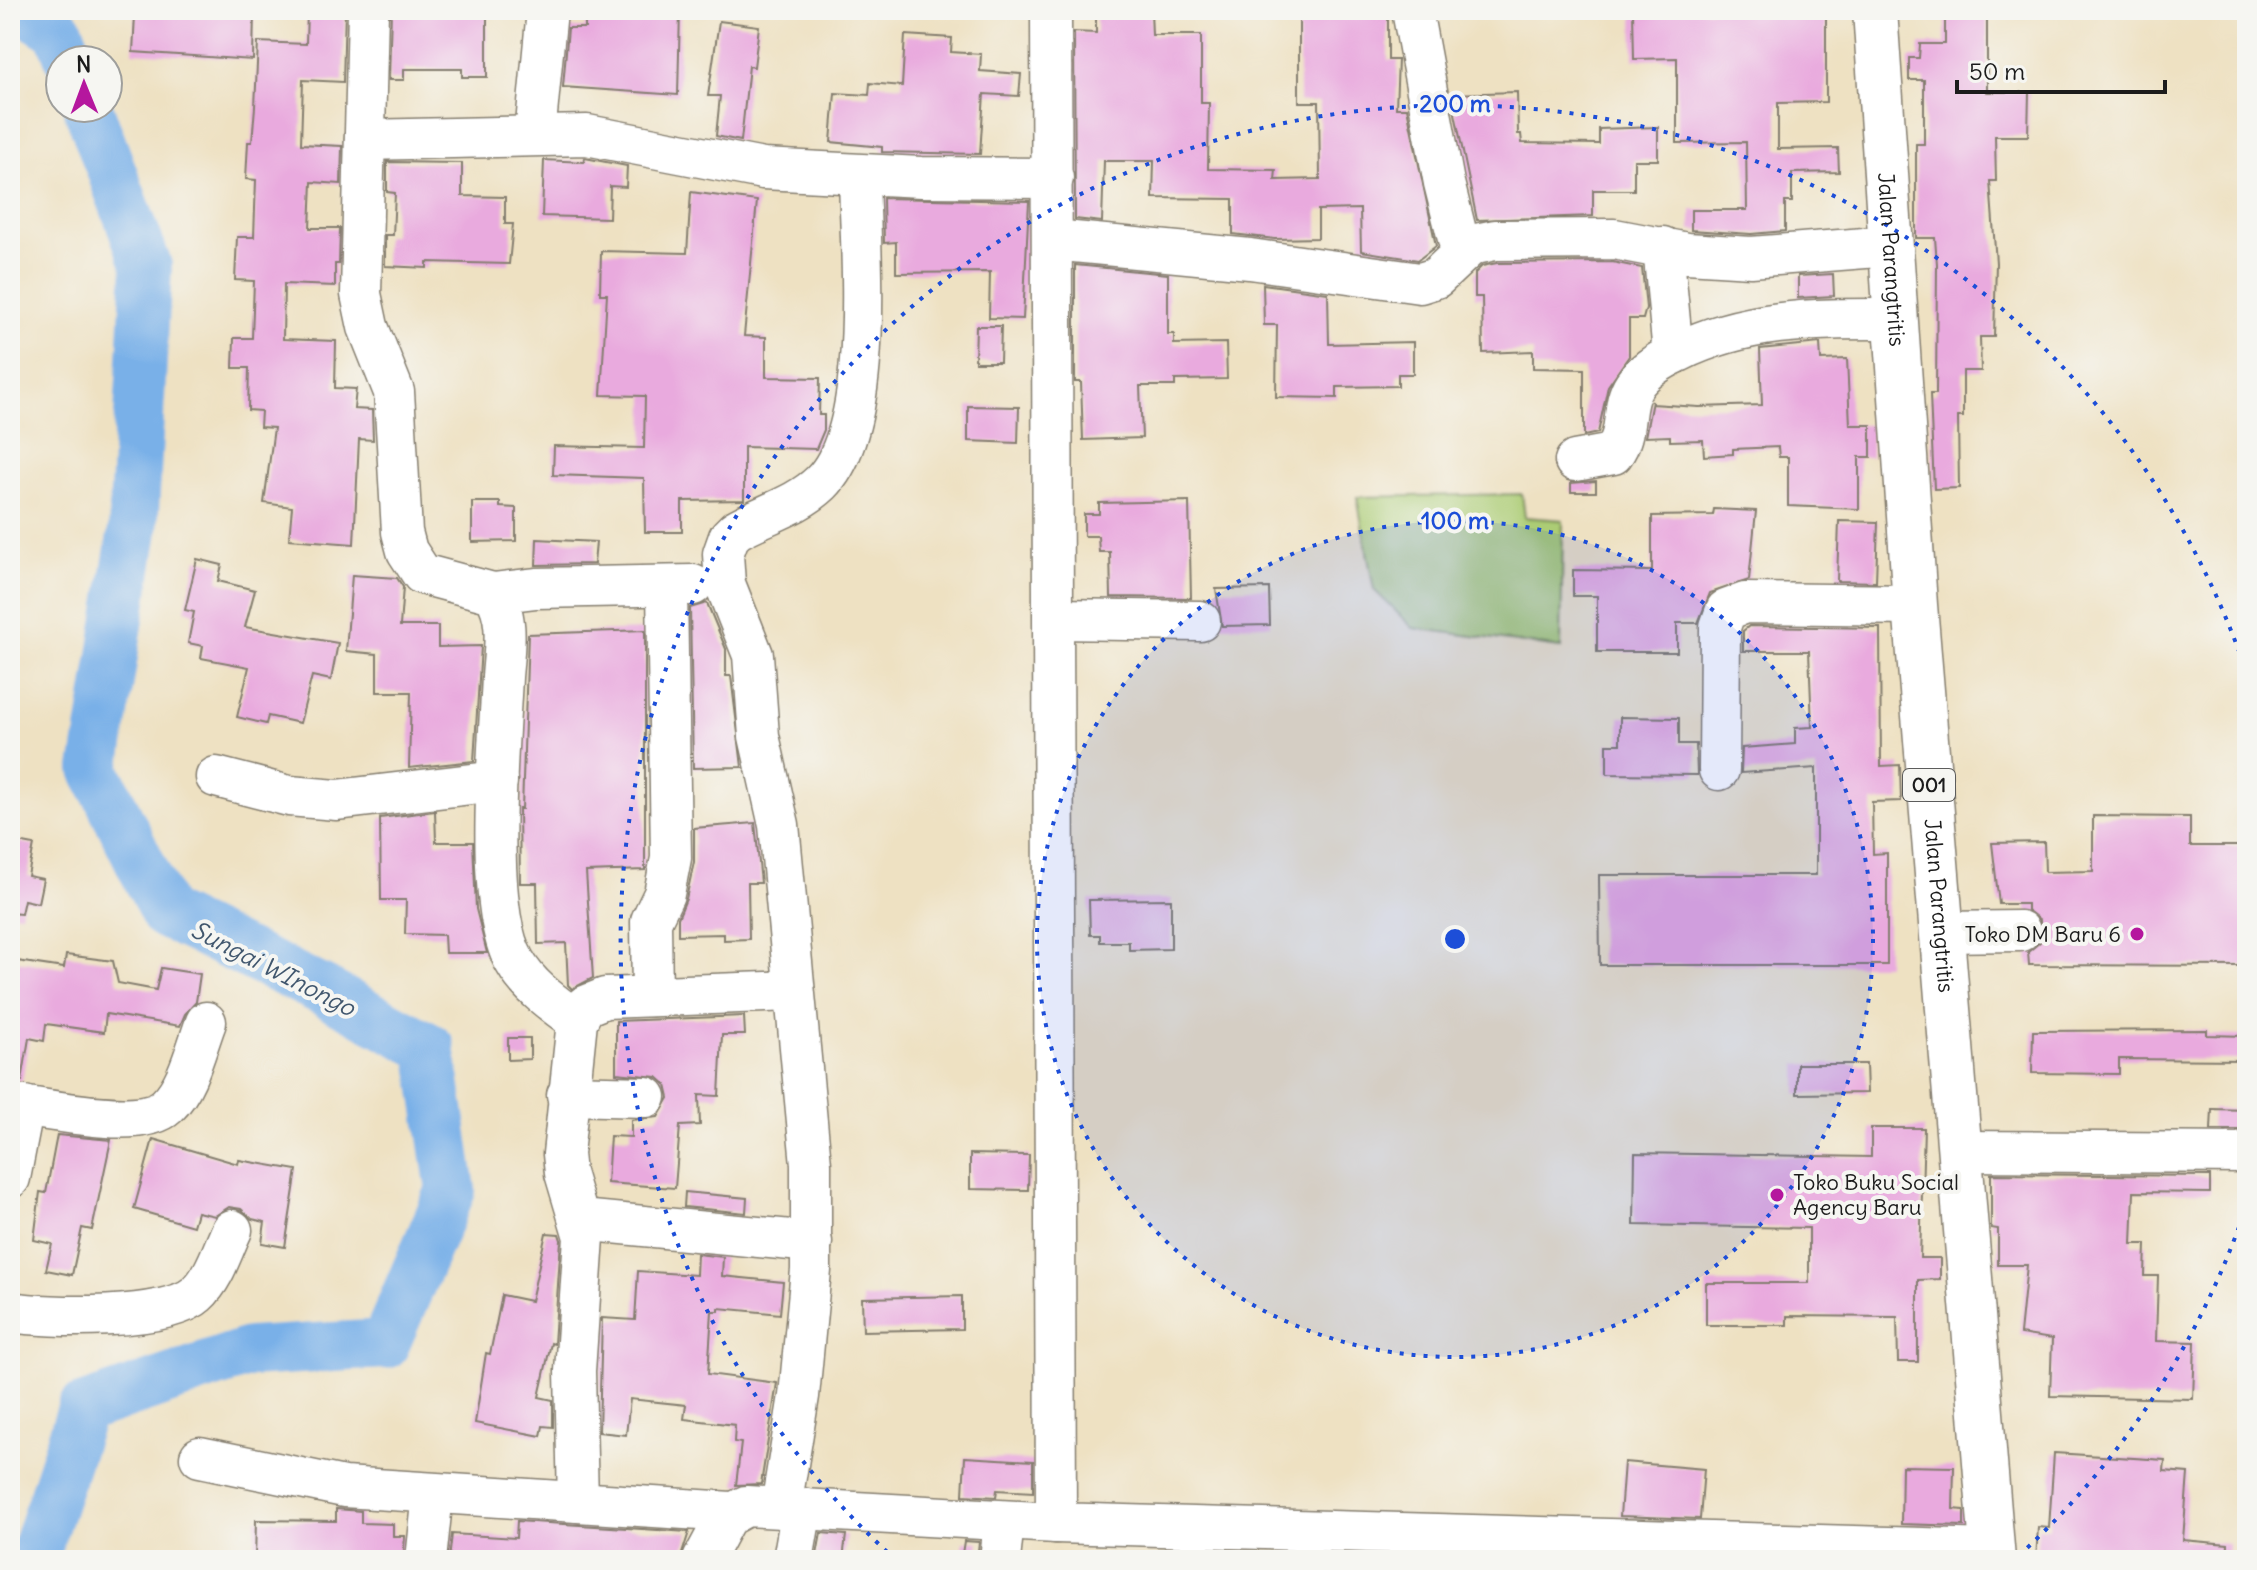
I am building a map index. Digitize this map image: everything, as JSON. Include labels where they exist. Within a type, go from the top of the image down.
[{"type":"main road","name":"Jalan Parangtritis","points":[[1875,10],[1915,605],[1993,1555]]},
{"type":"street","points":[[368,10],[361,294],[368,327],[394,392],[399,496],[407,551],[422,574],[493,593],[536,588],[725,584]]},
{"type":"street","points":[[535,135],[547,10]]},
{"type":"street","points":[[1051,10],[1056,1523]]},
{"type":"street","points":[[1412,10],[1444,183],[1461,251]]},
{"type":"street","points":[[365,140],[587,135],[763,169],[859,175],[1053,178]]},
{"type":"street","points":[[793,1560],[792,1508],[812,1242],[808,1125],[783,856],[759,736],[753,655],[725,584],[723,554],[729,537],[749,523],[809,494],[833,467],[849,430],[859,363],[859,175]]},
{"type":"street","points":[[1053,240],[1250,259],[1412,283],[1436,278],[1461,251],[1495,240],[1614,239],[1687,253],[1751,257],[1890,246]]},
{"type":"street","points":[[1663,247],[1673,354]]},
{"type":"street","points":[[1575,461],[1613,454],[1624,435],[1627,402],[1634,384],[1673,354],[1708,337],[1758,324],[1896,319]]},
{"type":"street","points":[[652,996],[651,921],[664,894],[671,858],[667,586]]},
{"type":"street","points":[[493,593],[503,614],[497,781],[498,895],[507,946],[530,982],[577,1021]]},
{"type":"street","points":[[1719,770],[1720,627],[1726,610],[1745,603],[1915,605]]},
{"type":"street","points":[[1055,619],[1200,621]]},
{"type":"street","points":[[216,777],[289,796],[337,800],[497,781]]},
{"type":"street","points":[[1941,932],[2020,931]]},
{"type":"street","points":[[578,1502],[575,1371],[584,1253],[581,1220],[565,1173],[567,1095],[577,1021],[585,1006],[593,1000],[794,991]]},
{"type":"street","points":[[10,1178],[17,1105],[125,1118],[157,1113],[168,1105],[181,1086],[206,1022]]},
{"type":"street","points":[[567,1095],[646,1097]]},
{"type":"street","points":[[1960,1151],[2247,1153]]},
{"type":"street","points":[[581,1220],[812,1242]]},
{"type":"street","points":[[10,1312],[87,1316],[136,1312],[186,1303],[210,1276],[232,1230]]},
{"type":"street","points":[[200,1457],[344,1487],[731,1512],[746,1506],[1056,1523],[1203,1544],[1993,1555]]},
{"type":"street","points":[[426,1560],[433,1494]]},
{"type":"street","points":[[703,1560],[731,1512]]},
{"type":"street","points":[[1000,1560],[1004,1521]]},
{"type":"green space","points":[[1522,494],[1525,517],[1563,520],[1561,648],[1413,628],[1374,590],[1357,497]]},
{"type":"building","points":[[225,10],[254,10],[253,60],[133,52],[135,15],[225,16]]},
{"type":"building","points":[[307,10],[345,10],[343,82],[303,80],[301,144],[342,146],[341,184],[312,182],[310,228],[340,228],[339,264],[335,264],[335,286],[284,284],[283,339],[336,341],[335,388],[356,389],[354,409],[372,410],[373,440],[359,439],[354,544],[289,539],[292,507],[264,503],[274,428],[260,427],[261,411],[248,410],[249,368],[233,368],[234,338],[252,338],[254,281],[235,280],[237,237],[254,237],[256,180],[246,179],[248,142],[252,142],[258,42],[306,44]]},
{"type":"building","points":[[391,10],[487,10],[487,77],[462,77],[462,69],[404,69],[404,80],[389,80]]},
{"type":"building","points":[[585,10],[680,10],[678,95],[563,87],[568,28],[585,28]]},
{"type":"building","points":[[1096,10],[1151,10],[1152,35],[1201,35],[1201,103],[1209,103],[1208,169],[1276,170],[1275,180],[1320,179],[1319,102],[1299,102],[1299,10],[1388,10],[1388,60],[1398,60],[1396,108],[1407,108],[1436,246],[1418,260],[1361,251],[1360,209],[1318,210],[1318,238],[1275,239],[1233,234],[1233,199],[1153,198],[1154,161],[1104,161],[1102,222],[1075,219],[1074,32],[1096,33]]},
{"type":"building","points":[[1633,10],[1733,10],[1733,14],[1826,10],[1826,102],[1778,103],[1778,149],[1838,148],[1839,172],[1792,173],[1792,202],[1785,202],[1785,231],[1751,234],[1691,230],[1691,210],[1747,210],[1746,142],[1677,143],[1677,58],[1634,59]]},
{"type":"building","points":[[1945,10],[1987,10],[1987,92],[2029,92],[2028,136],[1995,136],[1996,181],[1990,181],[1996,263],[1994,337],[1980,337],[1981,371],[1963,371],[1963,417],[1958,417],[1959,488],[1934,489],[1930,394],[1936,394],[1937,264],[1935,238],[1916,238],[1916,144],[1924,144],[1924,80],[1909,80],[1909,58],[1919,58],[1920,44],[1945,44]]},
{"type":"building","points":[[719,21],[759,26],[754,67],[749,66],[741,141],[716,136],[720,96],[708,96]]},
{"type":"building","points":[[905,35],[952,38],[951,52],[981,54],[980,71],[1021,74],[1019,96],[984,94],[980,154],[882,152],[882,147],[831,142],[835,93],[869,95],[870,83],[902,86]]},
{"type":"building","points":[[1517,92],[1518,134],[1521,134],[1522,143],[1599,144],[1599,129],[1658,127],[1658,160],[1634,160],[1634,190],[1593,190],[1593,216],[1477,220],[1451,94]]},
{"type":"building","points":[[585,158],[627,166],[626,187],[610,186],[609,218],[542,216],[544,160],[584,162]]},
{"type":"building","points":[[387,162],[462,163],[462,196],[505,197],[505,224],[513,224],[509,264],[427,262],[427,268],[385,266],[385,235],[393,235],[395,193],[387,192]]},
{"type":"building","points":[[691,192],[757,201],[744,336],[766,337],[766,377],[820,378],[819,415],[824,415],[824,430],[816,449],[744,447],[744,500],[682,501],[682,532],[645,532],[644,478],[553,475],[554,446],[644,448],[645,396],[601,395],[607,294],[600,294],[601,251],[687,253]]},
{"type":"building","points":[[883,198],[1029,201],[1023,319],[989,318],[990,272],[896,273],[896,242],[884,243]]},
{"type":"building","points":[[1612,262],[1642,268],[1646,308],[1643,319],[1629,319],[1629,356],[1608,386],[1598,433],[1584,436],[1584,369],[1533,368],[1533,351],[1483,353],[1482,297],[1475,297],[1475,273],[1482,266],[1497,263]]},
{"type":"building","points":[[1075,265],[1168,274],[1168,334],[1174,334],[1174,344],[1226,343],[1227,379],[1175,380],[1175,386],[1140,386],[1142,438],[1083,440],[1081,382],[1075,382]]},
{"type":"building","points":[[1833,274],[1834,296],[1798,298],[1798,276]]},
{"type":"building","points":[[1263,284],[1328,293],[1329,344],[1413,342],[1413,374],[1398,374],[1398,386],[1337,387],[1337,398],[1276,397],[1277,325],[1264,325]]},
{"type":"building","points":[[976,326],[1001,326],[1000,362],[975,362]]},
{"type":"building","points":[[1820,343],[1821,360],[1847,359],[1850,425],[1871,425],[1871,457],[1859,457],[1859,509],[1788,506],[1788,457],[1779,457],[1778,447],[1733,449],[1733,454],[1704,456],[1703,440],[1670,441],[1670,436],[1645,437],[1652,401],[1652,404],[1699,407],[1762,405],[1760,349]]},
{"type":"building","points":[[968,406],[1019,407],[1018,443],[968,441]]},
{"type":"building","points":[[1596,481],[1596,492],[1571,492],[1571,483]]},
{"type":"building","points":[[1189,501],[1191,598],[1111,597],[1110,552],[1099,552],[1098,536],[1084,536],[1084,514],[1099,514],[1099,503]]},
{"type":"building","points":[[472,502],[500,502],[500,507],[516,508],[516,541],[472,542]]},
{"type":"building","points":[[1714,509],[1756,511],[1749,580],[1710,593],[1698,623],[1677,623],[1677,652],[1597,652],[1597,596],[1573,596],[1573,570],[1652,571],[1652,516],[1713,515]]},
{"type":"building","points":[[1839,521],[1878,522],[1876,582],[1837,581]]},
{"type":"building","points":[[537,539],[596,542],[594,564],[536,565]]},
{"type":"building","points":[[197,559],[222,565],[218,581],[255,590],[245,627],[338,643],[331,680],[312,676],[300,723],[268,716],[266,724],[237,717],[249,667],[201,658],[203,646],[188,643],[194,612],[185,610]]},
{"type":"building","points":[[352,575],[397,578],[403,587],[400,626],[438,626],[438,647],[481,646],[474,761],[409,768],[411,692],[377,692],[377,654],[346,651]]},
{"type":"building","points":[[1269,588],[1270,625],[1222,626],[1216,589]]},
{"type":"building","points":[[707,603],[726,649],[726,676],[731,676],[742,767],[693,768],[690,608]]},
{"type":"building","points":[[1749,626],[1880,628],[1881,766],[1900,765],[1901,801],[1872,802],[1873,854],[1887,853],[1887,965],[1600,965],[1599,875],[1816,875],[1816,768],[1741,773],[1742,748],[1795,744],[1795,728],[1812,727],[1809,651],[1743,651],[1743,631]]},
{"type":"building","points":[[645,630],[645,870],[586,872],[593,978],[572,989],[568,985],[566,943],[538,944],[537,883],[520,883],[519,809],[522,809],[528,634]]},
{"type":"building","points":[[1620,717],[1679,718],[1679,744],[1696,744],[1697,775],[1607,774],[1607,744],[1620,744]]},
{"type":"building","points":[[435,811],[436,842],[473,842],[476,909],[487,953],[445,953],[444,935],[405,934],[406,900],[381,900],[380,818]]},
{"type":"building","name":"Toko DM Baru 6","points":[[2093,816],[2190,817],[2190,846],[2243,846],[2242,878],[2247,878],[2247,966],[2029,965],[2028,952],[2040,942],[2040,920],[2027,910],[2027,904],[1999,904],[1992,843],[2044,842],[2045,872],[2093,871]]},
{"type":"building","points":[[755,823],[761,883],[748,883],[749,939],[724,940],[724,934],[678,935],[678,918],[686,899],[694,862],[694,828]]},
{"type":"building","points":[[13,841],[34,845],[28,876],[43,879],[38,903],[24,900],[21,914],[10,913]]},
{"type":"building","points":[[1171,899],[1171,949],[1129,950],[1129,942],[1100,942],[1100,935],[1090,935],[1089,900]]},
{"type":"building","points":[[66,955],[113,961],[118,983],[156,990],[161,968],[200,974],[196,1002],[185,1014],[180,1026],[106,1014],[104,1032],[46,1024],[44,1041],[29,1038],[22,1081],[10,1080],[10,960],[64,968]]},
{"type":"building","points":[[744,1016],[745,1035],[722,1035],[719,1096],[699,1095],[700,1125],[680,1126],[675,1188],[607,1183],[610,1136],[631,1137],[631,1120],[658,1117],[669,1098],[666,1085],[657,1077],[616,1073],[616,1021]]},
{"type":"building","points":[[2207,1030],[2207,1035],[2247,1036],[2247,1060],[2119,1059],[2119,1074],[2032,1073],[2033,1031]]},
{"type":"building","points":[[508,1038],[530,1038],[530,1059],[508,1060]]},
{"type":"building","points":[[1797,1064],[1866,1064],[1867,1093],[1797,1094]]},
{"type":"building","points":[[2212,1109],[2247,1110],[2247,1130],[2211,1130]]},
{"type":"building","points":[[1871,1128],[1924,1128],[1920,1258],[1940,1258],[1940,1279],[1918,1280],[1918,1362],[1898,1362],[1897,1317],[1787,1316],[1787,1325],[1706,1325],[1706,1283],[1809,1283],[1809,1228],[1634,1225],[1635,1153],[1871,1157]]},
{"type":"building","points":[[57,1135],[111,1140],[92,1230],[82,1228],[72,1275],[46,1270],[52,1244],[34,1240],[40,1192],[46,1193]]},
{"type":"building","points":[[153,1139],[238,1164],[239,1160],[297,1170],[285,1247],[262,1243],[265,1222],[252,1219],[241,1209],[229,1207],[215,1216],[197,1212],[193,1226],[134,1209]]},
{"type":"building","points":[[970,1154],[1029,1155],[1028,1190],[970,1189]]},
{"type":"building","points":[[1991,1174],[2210,1176],[2210,1193],[2134,1192],[2132,1244],[2146,1244],[2145,1276],[2158,1276],[2156,1341],[2195,1342],[2193,1399],[2050,1396],[2052,1339],[2020,1334],[2027,1265],[1998,1265],[1998,1229],[1991,1228]]},
{"type":"building","points":[[685,1192],[747,1198],[746,1213],[684,1207]]},
{"type":"building","points":[[546,1233],[559,1234],[561,1240],[554,1344],[551,1343],[539,1397],[553,1400],[553,1427],[543,1426],[541,1436],[475,1423],[486,1353],[490,1354],[502,1295],[531,1301]]},
{"type":"building","points":[[697,1254],[723,1257],[722,1276],[783,1282],[780,1314],[719,1308],[719,1311],[712,1311],[708,1374],[777,1383],[761,1484],[736,1485],[741,1443],[734,1442],[735,1425],[684,1419],[686,1405],[630,1399],[626,1435],[599,1432],[602,1318],[635,1320],[638,1271],[696,1275]]},
{"type":"building","points":[[962,1296],[962,1329],[863,1331],[862,1298]]},
{"type":"building","points":[[2054,1453],[2165,1460],[2164,1471],[2188,1473],[2183,1540],[2228,1544],[2227,1560],[2036,1560],[2038,1527],[2049,1528]]},
{"type":"building","points":[[965,1457],[1033,1461],[1033,1492],[997,1490],[996,1497],[963,1495]]},
{"type":"building","points":[[1624,1462],[1704,1469],[1700,1519],[1620,1516]]},
{"type":"building","points":[[1902,1466],[1954,1467],[1953,1509],[1964,1510],[1964,1526],[1901,1524]]},
{"type":"building","points":[[336,1509],[361,1511],[361,1523],[393,1524],[393,1536],[405,1536],[403,1560],[255,1560],[256,1520],[336,1521]]},
{"type":"building","points":[[517,1521],[689,1532],[680,1560],[449,1560],[452,1534],[516,1538]]},
{"type":"building","points":[[821,1533],[846,1535],[843,1559],[816,1560]]},
{"type":"building","points":[[964,1541],[979,1542],[977,1560],[961,1560]]},
{"type":"waterway","name":"Sungai WInongo","points":[[26,10],[59,31],[64,44]]},
{"type":"waterway","name":"Sungai WInongo","points":[[33,1560],[82,1409],[249,1352],[385,1344],[451,1190],[430,1048],[322,990],[165,914],[95,769],[133,530],[147,266],[94,124]]},
{"type":"place","name":"Toko DM Baru 6","points":[[2137,934]]},
{"type":"place","name":"Toko Buku Social Agency Baru","points":[[1777,1195]]}]
